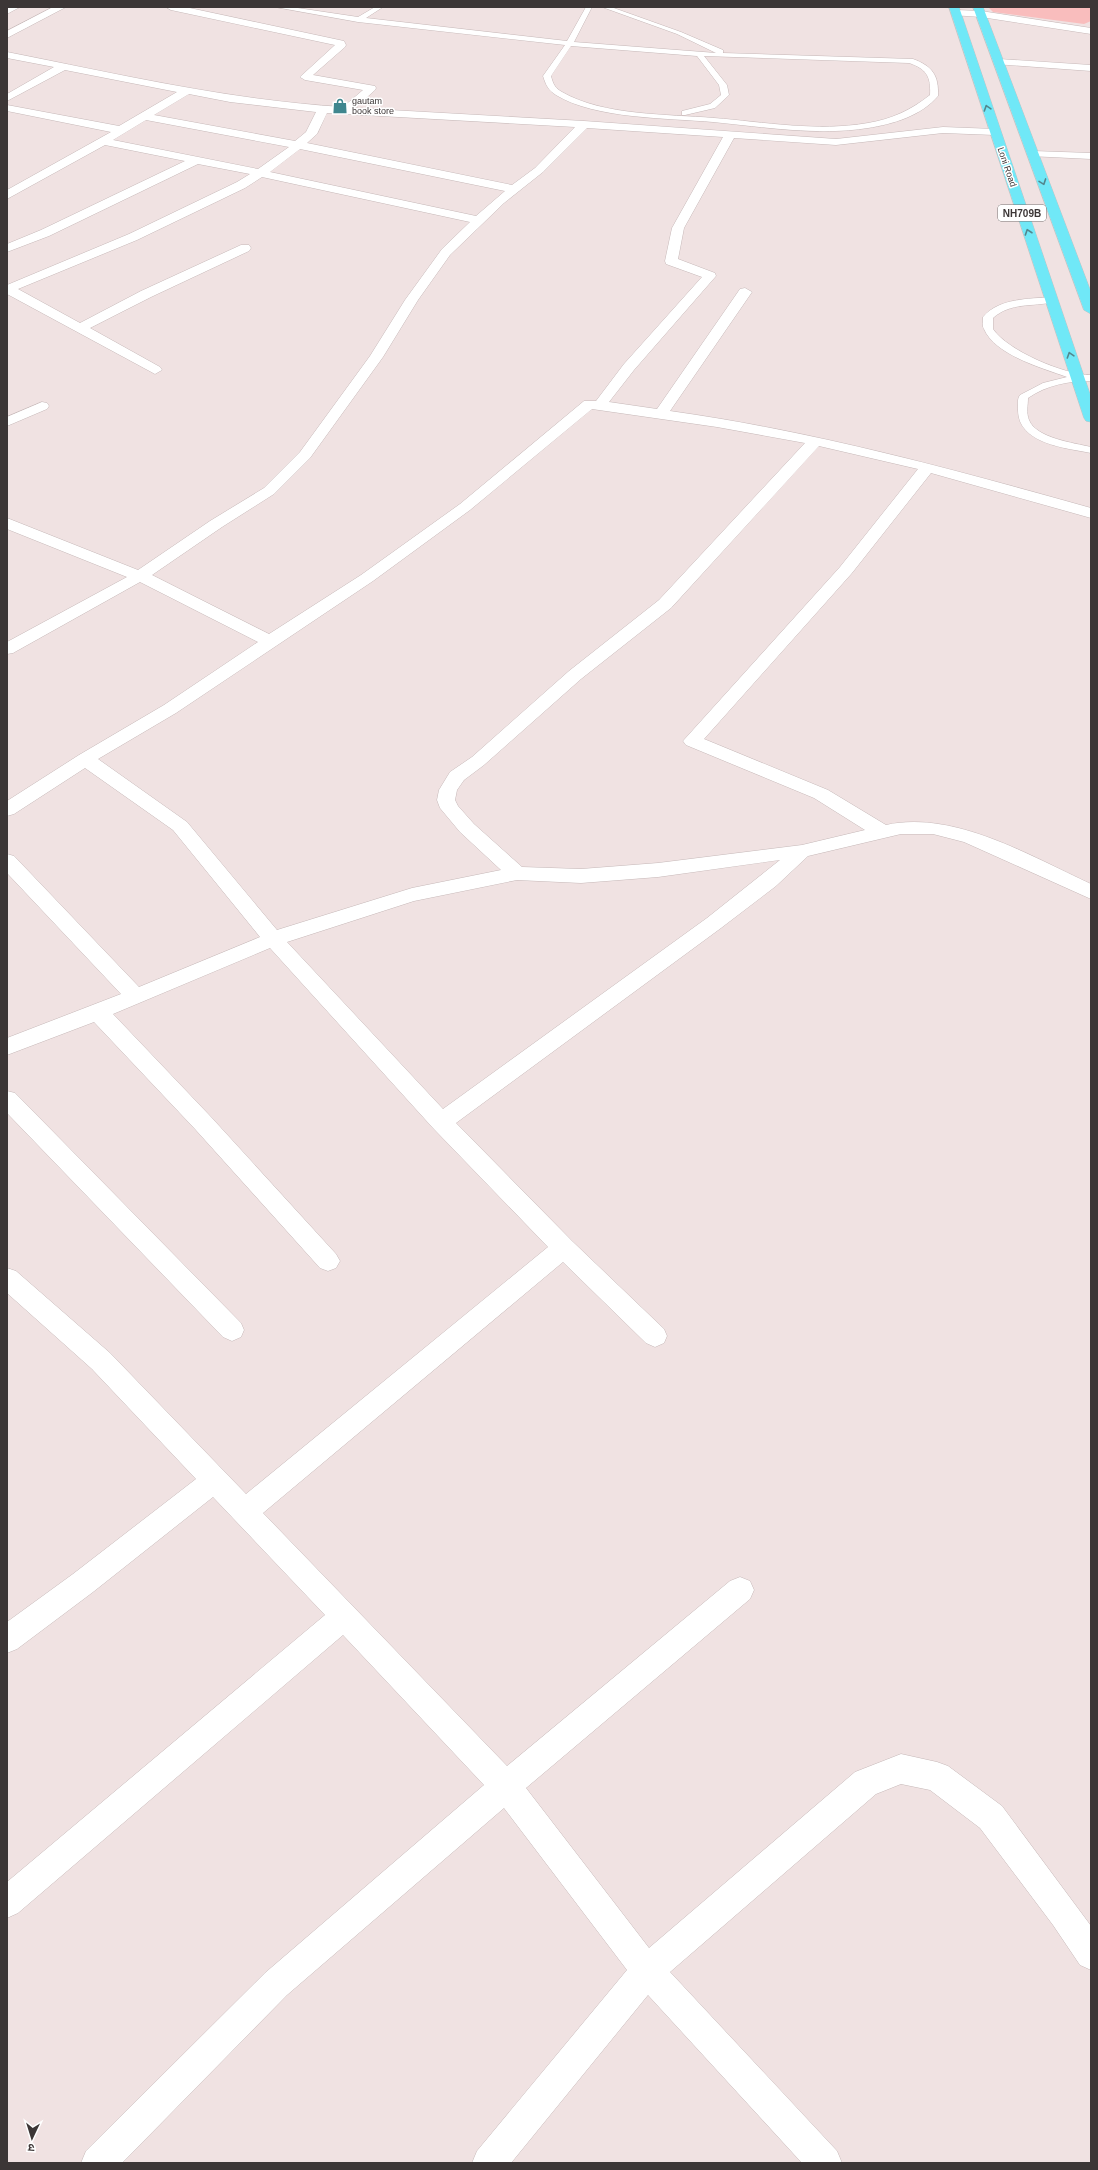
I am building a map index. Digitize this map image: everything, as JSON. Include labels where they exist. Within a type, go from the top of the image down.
[{"type":"highway","name":"Loni Road","points":[[955,10],[1091,418]]},
{"type":"highway","name":"NH709B","points":[[979,11],[1089,297],[1091,310]]},
{"type":"street","points":[[7,11],[15,7]]},
{"type":"street","points":[[7,35],[61,7]]},
{"type":"street","points":[[171,7],[340,43],[341,45],[305,78],[371,88],[346,110]]},
{"type":"street","points":[[955,10],[979,11],[1091,31]]},
{"type":"street","points":[[7,55],[230,99],[323,109],[584,124],[836,142],[943,130],[995,132]]},
{"type":"street","points":[[999,62],[1091,68]]},
{"type":"street","points":[[7,98],[62,67]]},
{"type":"street","points":[[7,195],[103,141],[142,116],[186,91]]},
{"type":"street","points":[[7,108],[120,130]]},
{"type":"street","points":[[7,289],[133,237],[241,185],[260,173],[312,134],[323,109]]},
{"type":"street","points":[[142,116],[298,145],[514,189]]},
{"type":"street","points":[[7,648],[140,576],[216,524],[269,491],[305,455],[376,357],[412,300],[446,252],[478,220],[539,170],[584,124]]},
{"type":"street","points":[[600,405],[629,367],[710,276],[671,261],[678,228],[730,135]]},
{"type":"street","points":[[103,141],[478,220]]},
{"type":"street","points":[[1033,154],[1091,156]]},
{"type":"street","points":[[7,248],[45,233],[195,161]]},
{"type":"street","points":[[80,328],[146,294],[245,248]]},
{"type":"street","points":[[7,289],[155,370]]},
{"type":"street","points":[[661,413],[721,324],[745,292]]},
{"type":"street","points":[[7,810],[85,759],[170,709],[270,641],[368,578],[465,507],[589,404],[661,413],[815,441],[928,467],[1091,513]]},
{"type":"street","points":[[7,422],[42,406]]},
{"type":"street","points":[[517,873],[467,828],[449,808],[446,800],[448,790],[457,776],[478,761],[575,675],[665,604],[815,441]]},
{"type":"street","points":[[884,833],[821,794],[692,741],[846,570],[928,467]]},
{"type":"street","points":[[7,523],[140,576],[270,641]]},
{"type":"street","points":[[85,759],[180,826],[273,939],[441,1122],[564,1248],[654,1336]]},
{"type":"street","points":[[9,1044],[136,997],[273,939],[412,895],[517,873],[582,876],[766,858],[901,828],[933,828],[970,837],[1091,892]]},
{"type":"street","points":[[441,1122],[714,923],[769,881],[802,851]]},
{"type":"street","points":[[7,861],[136,997]]},
{"type":"street","points":[[98,1012],[204,1123],[328,1260]]},
{"type":"street","points":[[7,1099],[232,1330]]},
{"type":"street","points":[[244,1512],[564,1248]]},
{"type":"street","points":[[7,1278],[101,1361],[244,1512],[346,1616],[506,1786],[647,1971],[824,2163]]},
{"type":"street","points":[[7,1639],[83,1583],[214,1480]]},
{"type":"street","points":[[98,2163],[276,1984],[506,1786],[740,1590]]},
{"type":"street","points":[[7,1902],[346,1616]]},
{"type":"street","points":[[488,2163],[647,1971],[866,1783],[901,1769],[936,1776],[991,1817],[1064,1914],[1091,1954]]},
{"type":"lane","points":[[278,7],[358,20],[487,37],[569,44],[700,54],[910,61],[922,64],[933,74],[934,96],[924,107],[906,116],[857,127],[837,128],[805,129],[643,115],[612,110],[567,98],[558,94],[548,85],[546,81],[547,76],[569,44],[589,7]]},
{"type":"lane","points":[[358,20],[380,7]]},
{"type":"lane","points":[[606,7],[679,33],[727,55]]},
{"type":"lane","points":[[643,115],[685,113],[707,109],[721,102],[725,95],[723,85],[700,54]]},
{"type":"lane","points":[[1051,300],[1006,306],[994,310],[988,317],[987,328],[997,341],[1012,351],[1077,377],[1091,378]]},
{"type":"lane","points":[[1077,377],[1036,388],[1024,397],[1022,410],[1026,424],[1037,435],[1061,444],[1091,450]]},
{"type":"shaded area","points":[[988,7],[1091,7],[1091,21],[1084,24],[993,12]]},
{"type":"place","name":"gautam book store","points":[[340,106]]}]
